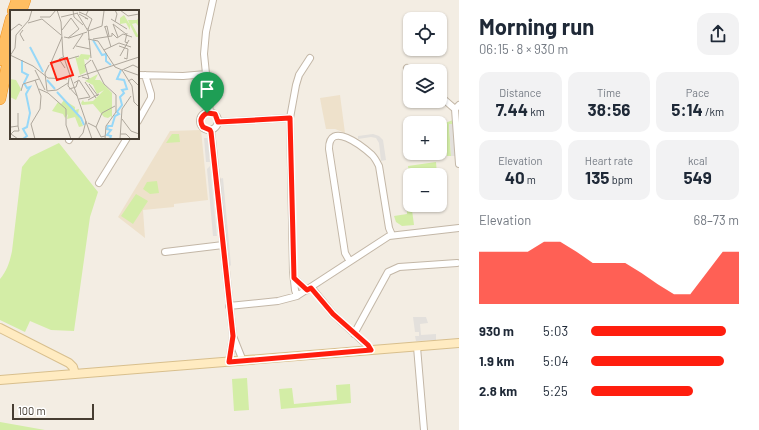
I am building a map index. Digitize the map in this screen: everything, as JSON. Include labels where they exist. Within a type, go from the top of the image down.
[{"type":"highway","points":[[13,10],[17,0]]},
{"type":"highway","points":[[21,10],[25,0]]},
{"type":"highway","points":[[0,60],[10,23]]},
{"type":"highway","points":[[0,99],[10,53]]},
{"type":"main road","points":[[0,328],[69,363],[73,367],[75,374]]},
{"type":"main road","points":[[0,380],[459,343]]},
{"type":"street","points":[[210,113],[204,44],[213,0]]},
{"type":"street","points":[[296,296],[294,278],[290,118],[299,75],[310,58]]},
{"type":"street","points":[[139,119],[151,98],[151,94],[141,75],[183,76],[206,74]]},
{"type":"street","points":[[447,101],[457,107],[459,164]]},
{"type":"street","points":[[210,113],[215,114],[218,122],[215,128],[210,130],[203,127],[201,122],[202,116],[210,113]]},
{"type":"street","points":[[218,122],[290,118]]},
{"type":"street","points":[[210,130],[233,336],[243,361]]},
{"type":"street","points":[[349,260],[345,253],[330,157],[329,143],[331,138],[336,135],[344,136],[357,144],[375,159],[379,166],[389,228],[392,235]]},
{"type":"street","points":[[99,183],[126,139]]},
{"type":"street","points":[[229,306],[286,300],[296,296],[309,289],[349,260],[392,235],[459,228]]},
{"type":"street","points":[[165,252],[223,245]]},
{"type":"street","points":[[354,334],[388,272],[399,267],[457,263]]},
{"type":"street","points":[[294,278],[309,289],[354,334],[368,345],[371,350]]},
{"type":"street","points":[[229,362],[233,336]]},
{"type":"street","points":[[417,347],[424,430]]},
{"type":"shaded area","points":[[340,95],[345,133],[335,129],[326,129],[320,98]]},
{"type":"shaded area","points":[[449,124],[453,124],[455,156],[451,156]]},
{"type":"shaded area","points":[[201,130],[208,200],[174,204],[174,207],[143,210],[145,238],[118,217],[170,131]]},
{"type":"shaded area","points":[[373,134],[379,136],[383,140],[386,160],[381,161],[379,143],[376,138],[371,137],[358,139],[358,136]]},
{"type":"shaded area","points":[[204,138],[208,138],[210,162],[206,162]]},
{"type":"shaded area","points":[[210,166],[217,236],[213,236],[207,169]]},
{"type":"shaded area","points":[[223,178],[231,265],[228,268],[219,179]]},
{"type":"shaded area","points":[[413,317],[426,317],[428,323],[420,324],[421,335],[436,334],[436,340],[416,341],[415,336],[419,336],[419,332],[415,332]]},
{"type":"green space","points":[[453,120],[453,124],[449,124],[451,156],[447,156],[447,122]]},
{"type":"green space","points":[[172,134],[179,134],[180,142],[166,143]]},
{"type":"green space","points":[[59,143],[98,192],[90,217],[74,331],[51,330],[30,321],[25,332],[0,320],[0,279],[8,266],[12,251],[22,167],[30,157]]},
{"type":"green space","points":[[436,162],[436,168],[408,168],[408,166]]},
{"type":"green space","points":[[157,181],[159,193],[150,194],[143,189],[147,182]]},
{"type":"green space","points":[[136,194],[148,201],[133,224],[121,216]]},
{"type":"green space","points":[[407,212],[412,212],[414,225],[402,226],[396,222],[394,216],[407,214]]},
{"type":"green space","points":[[247,378],[249,410],[234,411],[232,379]]},
{"type":"green space","points":[[350,384],[351,403],[281,409],[279,389],[292,388],[294,404],[337,400],[336,385]]},
{"type":"green space","points":[[0,422],[45,430],[0,430]]},
{"type":"route","points":[[207,113],[215,114],[218,122],[290,118],[294,278],[307,290],[311,288],[333,314],[368,345],[371,350],[229,362],[233,336],[211,132],[210,130],[205,129],[201,124],[202,116],[207,113]]}]
